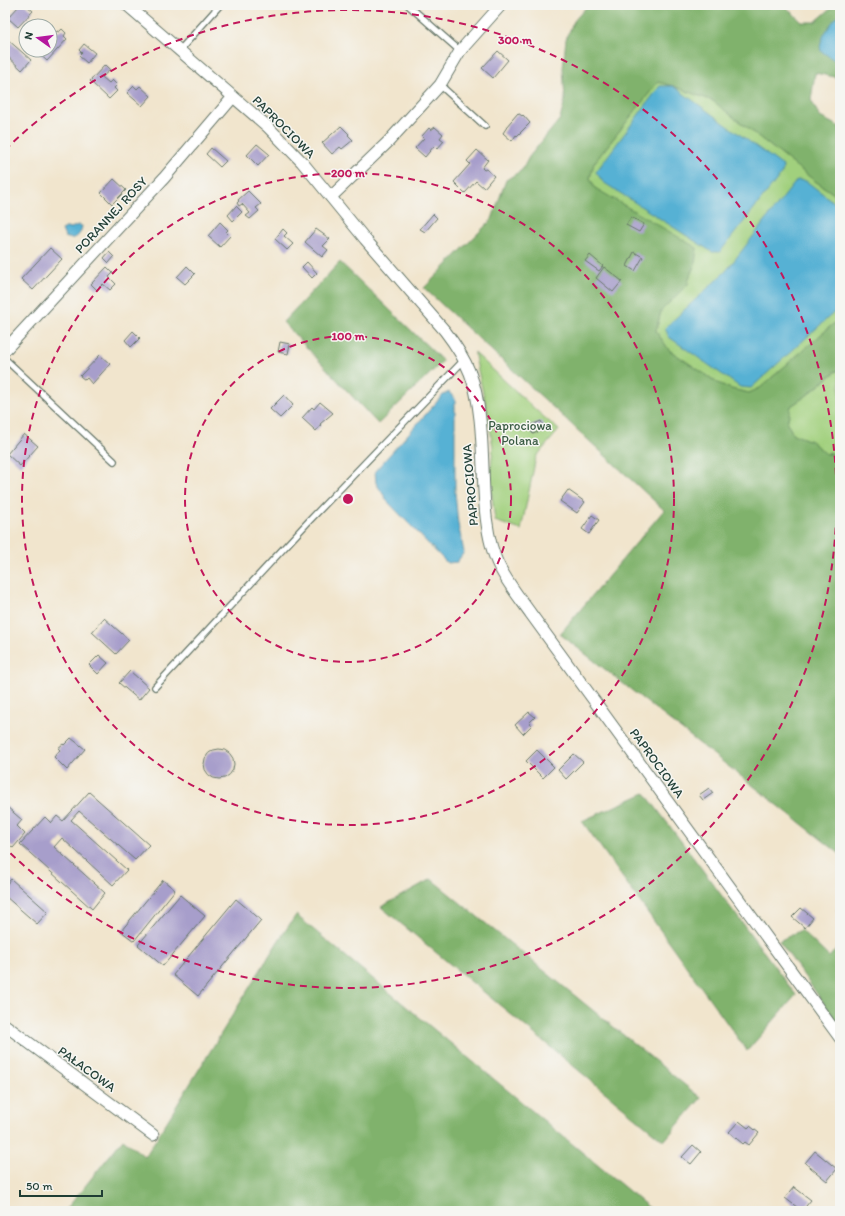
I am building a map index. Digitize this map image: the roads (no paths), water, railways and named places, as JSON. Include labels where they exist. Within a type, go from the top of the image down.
[{"type":"street","name":"PAPROCIOWA","points":[[127,5],[267,126],[302,162],[365,239],[445,331],[464,360],[476,396],[480,428],[486,522],[495,558],[527,608],[840,1038]]},
{"type":"street","points":[[331,197],[388,142],[440,85],[460,51],[501,5]]},
{"type":"street","name":"PORANNEJ ROSY","points":[[5,350],[164,178],[233,97]]},
{"type":"street","name":"PAŁACOWA","points":[[5,1025],[153,1135]]},
{"type":"lane","points":[[179,51],[220,5]]},
{"type":"lane","points":[[408,5],[460,51]]},
{"type":"lane","points":[[440,85],[485,126]]},
{"type":"lane","points":[[5,359],[114,461]]},
{"type":"lane","points":[[155,687],[309,521],[464,360]]},
{"type":"water","points":[[840,14],[840,64],[821,51],[820,47],[826,31]]},
{"type":"water","points":[[660,86],[673,86],[783,166],[782,173],[720,252],[712,252],[603,182],[596,172]]},
{"type":"water","points":[[797,180],[806,181],[840,207],[840,307],[751,388],[740,387],[669,337],[665,328],[726,271]]},
{"type":"water","points":[[78,225],[82,226],[79,235],[74,238],[65,237],[62,230]]},
{"type":"water","points":[[449,392],[455,399],[455,492],[458,524],[464,552],[457,562],[447,563],[388,502],[376,483],[375,471],[443,395]]},
{"type":"park label","name":"Paprociowa Polana","points":[[520,432]]}]
